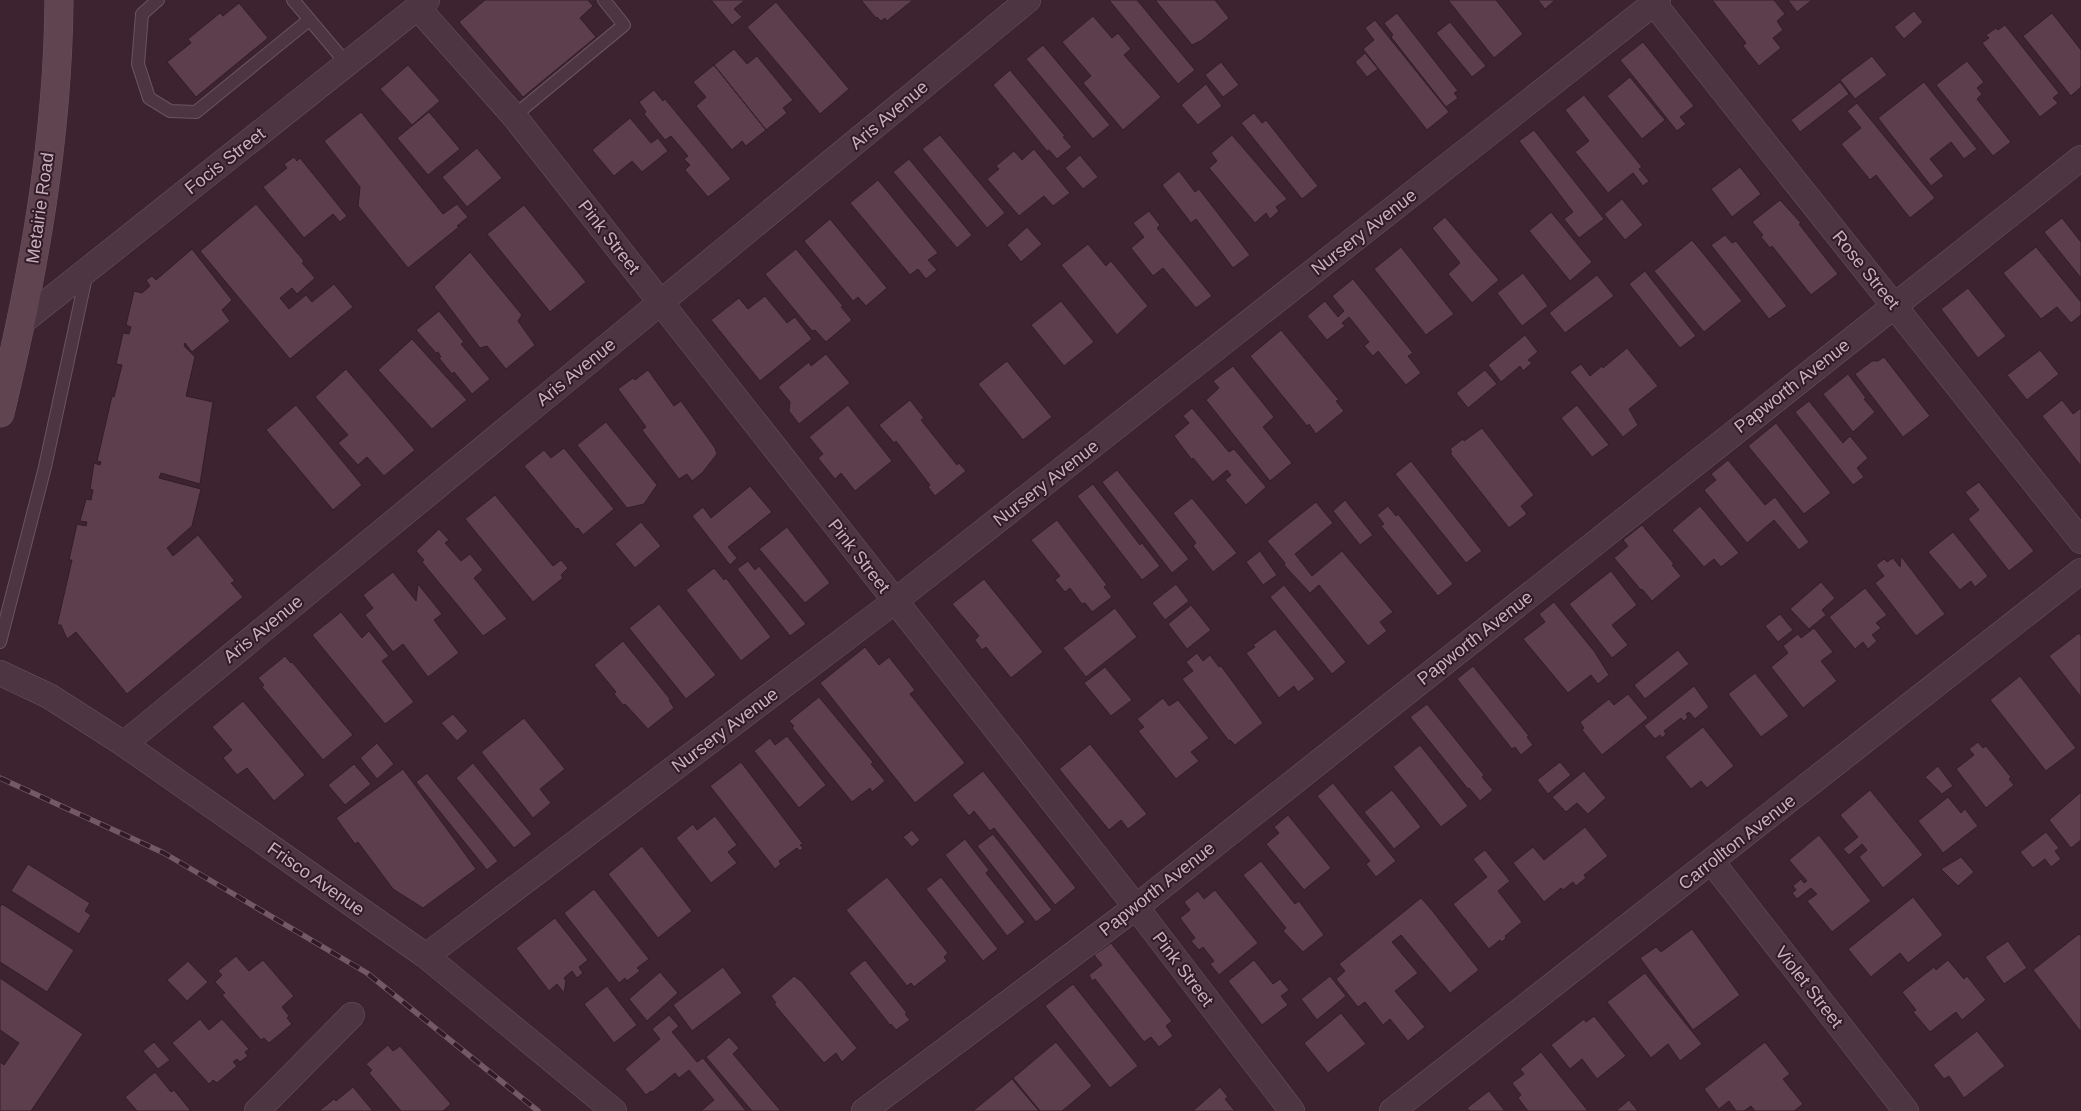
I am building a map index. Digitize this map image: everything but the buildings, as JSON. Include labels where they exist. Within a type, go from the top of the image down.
[{"type":"main road","name":"Metairie Road","points":[[0,413],[22,322],[46,190],[59,45],[59,0]]},
{"type":"street","name":"Aris Avenue","points":[[124,744],[1028,0]]},
{"type":"street","name":"Rose Street","points":[[1654,1],[2081,541]]},
{"type":"street","name":"Nursery Avenue","points":[[426,956],[895,601],[1654,1]]},
{"type":"street","name":"Focis Street","points":[[22,322],[423,4]]},
{"type":"street","name":"Pink Street","points":[[423,4],[514,116],[1136,907],[1292,1111]]},
{"type":"street","name":"Papworth Avenue","points":[[864,1111],[1136,907],[2081,158]]},
{"type":"street","name":"Carrollton Avenue","points":[[1392,1111],[2081,571]]},
{"type":"street","name":"Frisco Avenue","points":[[0,673],[49,696],[124,744],[426,956],[614,1111]]},
{"type":"street","name":"Violet Street","points":[[1712,862],[1906,1111]]},
{"type":"street","points":[[256,1111],[352,1015]]},
{"type":"lane","points":[[158,0],[142,14],[138,64],[149,98],[170,111],[196,112],[309,20]]},
{"type":"lane","points":[[293,0],[347,64]]},
{"type":"lane","points":[[514,116],[624,25],[604,0]]},
{"type":"lane","points":[[0,642],[45,467],[88,270]]},
{"type":"railway","points":[[0,778],[164,853],[367,973],[538,1111]]}]
